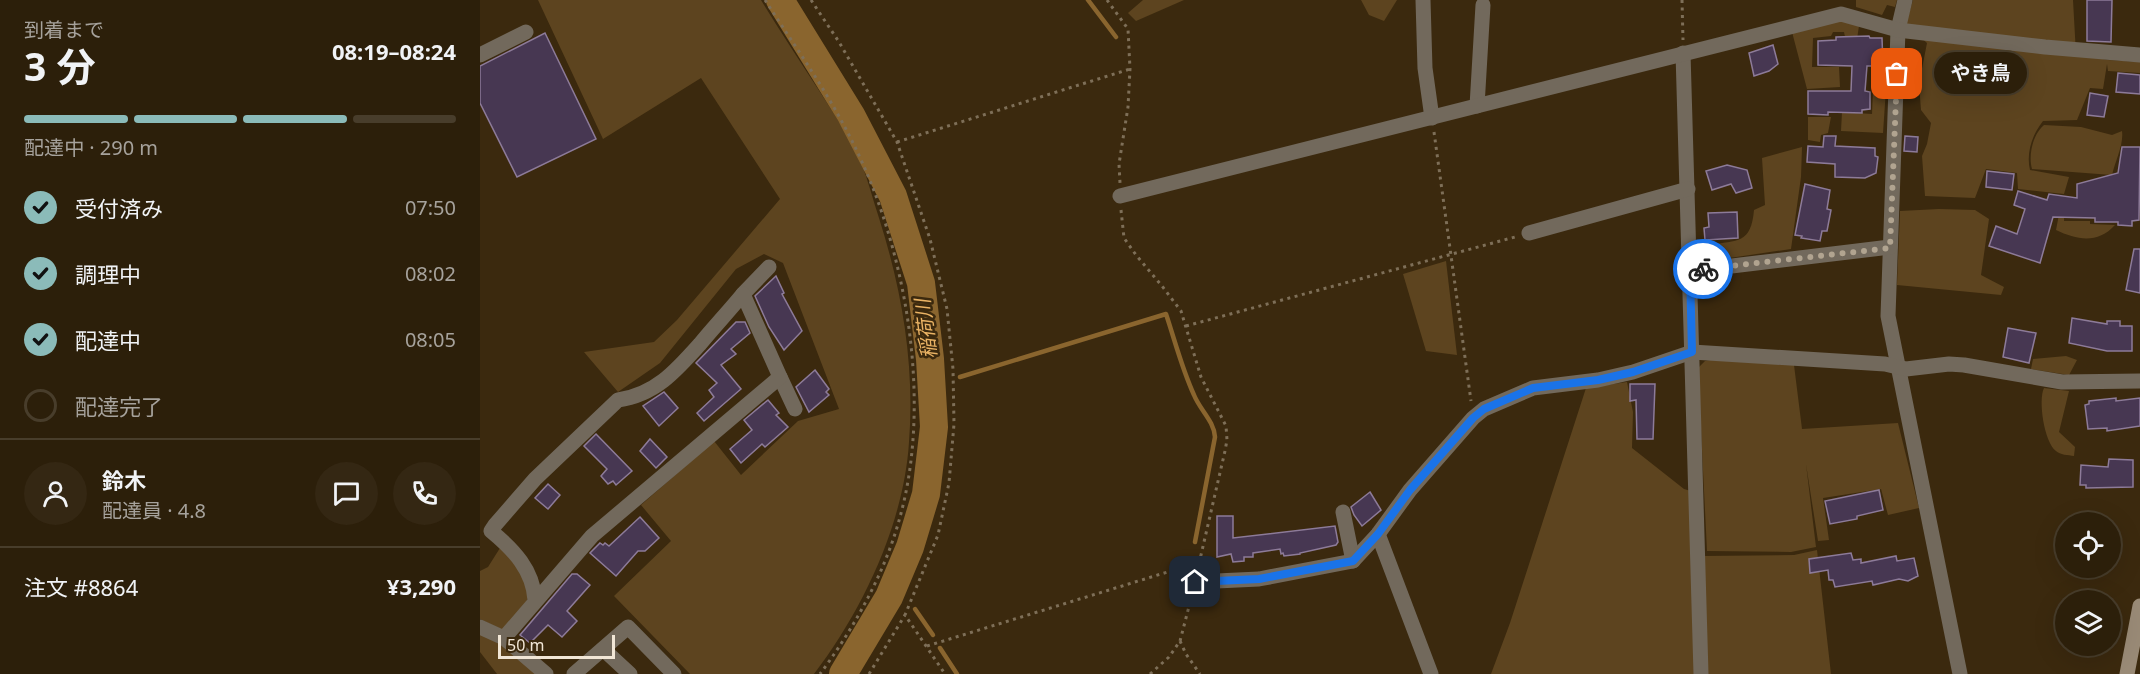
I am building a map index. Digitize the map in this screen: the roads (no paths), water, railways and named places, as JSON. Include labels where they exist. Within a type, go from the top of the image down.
[{"type":"street","points":[[1423,0],[1425,68],[1432,118]]},
{"type":"street","points":[[1905,0],[1898,30],[1888,316],[1960,674]]},
{"type":"street","points":[[1477,106],[1483,4]]},
{"type":"street","points":[[1120,196],[1841,14],[1898,30],[2140,55]]},
{"type":"street","points":[[480,55],[525,32]]},
{"type":"street","points":[[1683,53],[1701,674]]},
{"type":"street","points":[[1529,233],[1688,189]]},
{"type":"street","points":[[1690,271],[1890,248]]},
{"type":"street","points":[[536,600],[530,575],[514,553],[491,531],[535,479],[618,400],[631,399],[660,385],[678,370],[743,294],[770,267]]},
{"type":"street","points":[[743,294],[795,409]]},
{"type":"street","points":[[1195,582],[1259,579],[1353,561],[1378,534],[1410,490],[1473,418],[1484,409],[1533,388],[1598,380],[1633,372],[1692,352],[1885,364],[1906,369],[1957,364],[2062,382],[2140,381]]},
{"type":"street","points":[[504,638],[592,536],[780,377]]},
{"type":"street","points":[[1343,512],[1353,561]]},
{"type":"street","points":[[1378,534],[1431,674]]},
{"type":"street","points":[[2127,674],[2140,606]]},
{"type":"street","points":[[480,627],[504,638],[546,674]]},
{"type":"street","points":[[574,674],[628,627],[674,674]]},
{"type":"street","points":[[603,649],[630,674]]},
{"type":"waterway","name":"稲荷川","points":[[780,0],[851,115],[893,196],[921,283],[930,359],[934,427],[926,494],[910,547],[889,597],[843,674]]},
{"type":"waterway","points":[[1088,0],[1116,37]]},
{"type":"waterway","points":[[960,377],[1166,314],[1182,365],[1197,400],[1212,426],[1215,437],[1195,542]]},
{"type":"waterway","points":[[915,609],[933,635]]},
{"type":"waterway","points":[[940,648],[957,674]]},
{"type":"place","name":"やき鳥","points":[[1897,74]]}]
